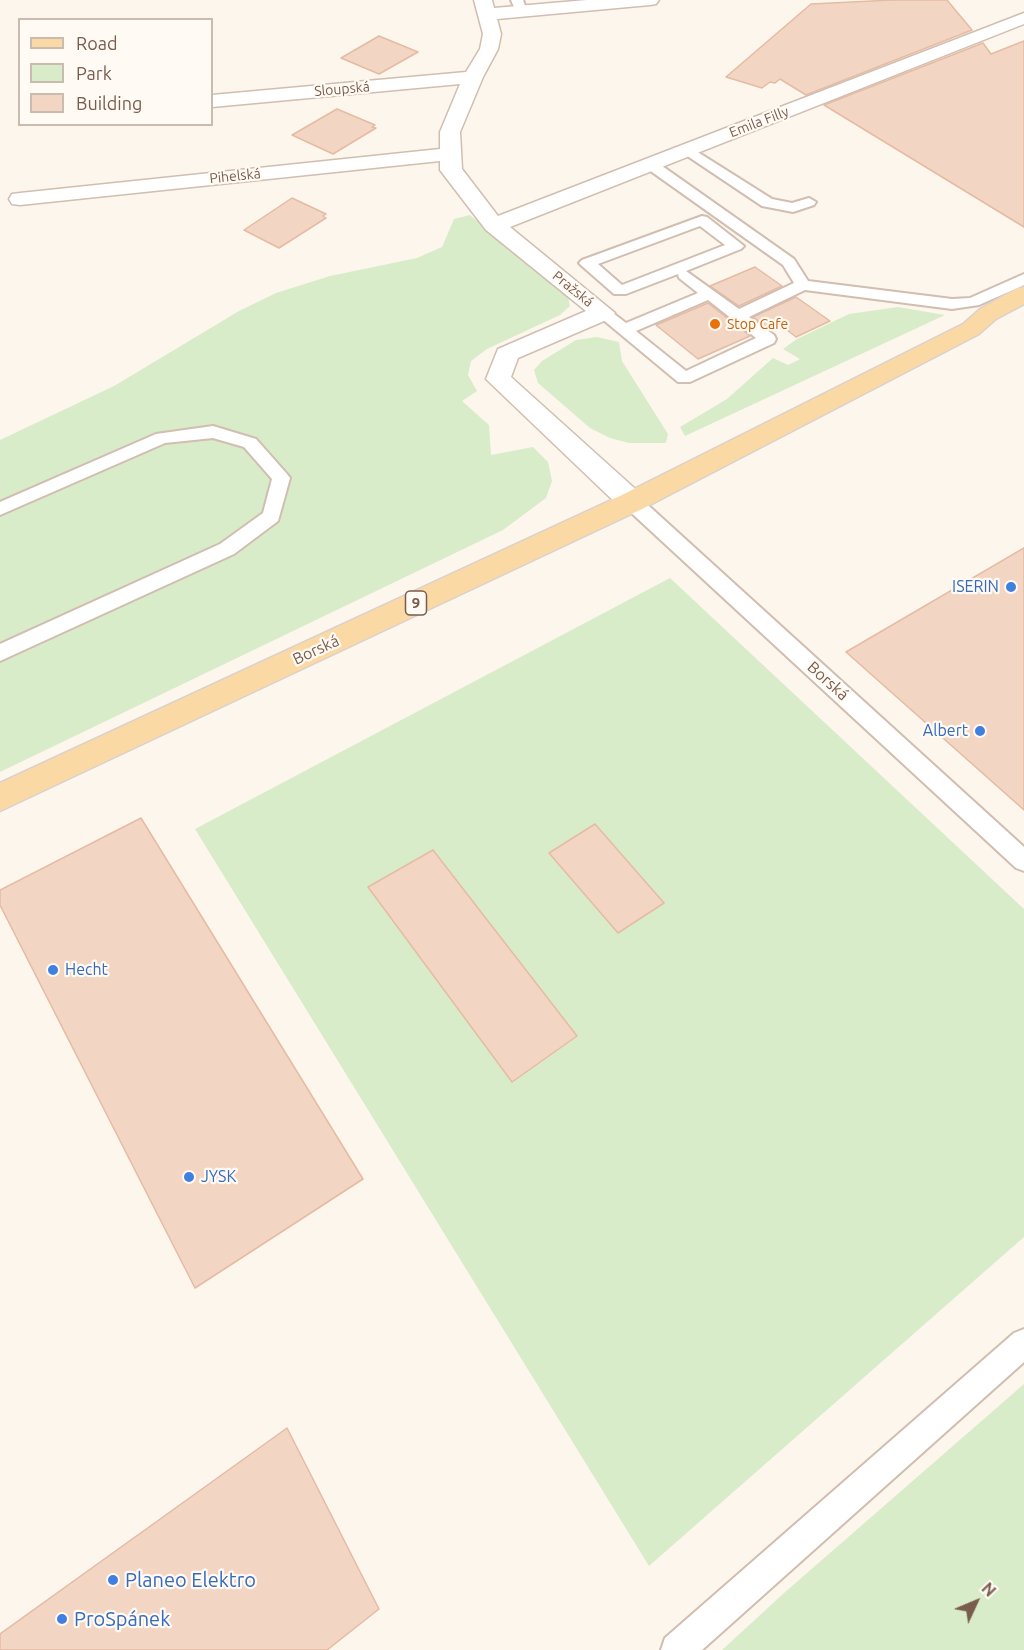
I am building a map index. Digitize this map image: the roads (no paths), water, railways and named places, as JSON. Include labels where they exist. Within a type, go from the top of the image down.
[{"type":"main road","name":"Borská","points":[[0,798],[632,502],[972,329],[988,314],[1024,294]]},
{"type":"main road","name":"Borská","points":[[972,329],[1006,324],[1024,316]]},
{"type":"street","points":[[485,7],[651,0]]},
{"type":"street","name":"Pražská","points":[[485,7],[492,34],[489,49],[450,132],[451,170],[494,225],[596,308],[507,354],[498,379],[632,502]]},
{"type":"street","name":"Emila Filly","points":[[494,225],[1024,18]]},
{"type":"street","name":"Sloupská","points":[[213,100],[474,77]]},
{"type":"street","name":"Pihelská","points":[[20,199],[451,154]]},
{"type":"lane","points":[[688,150],[767,203],[793,208],[809,202]]},
{"type":"lane","points":[[650,164],[789,262],[803,285]]},
{"type":"lane","points":[[702,220],[736,246],[685,270],[645,281],[620,291],[587,263],[612,253],[702,220]]},
{"type":"lane","points":[[611,282],[596,308],[684,378],[768,339],[709,294],[653,238]]},
{"type":"lane","points":[[612,253],[645,281]]},
{"type":"lane","points":[[558,277],[595,269]]},
{"type":"lane","points":[[738,315],[803,285],[952,304],[972,302],[1024,279]]},
{"type":"lane","points":[[625,330],[709,294]]},
{"type":"lane","points":[[0,509],[162,438],[213,432],[250,443],[281,478],[271,516],[227,549],[0,653]]},
{"type":"lane","name":"Borská","points":[[632,502],[1024,861]]},
{"type":"lane","points":[[677,1650],[1024,1343]]},
{"type":"place","name":"Stop Cafe","points":[[715,324]]},
{"type":"place","name":"ISERIN","points":[[1011,587]]},
{"type":"place","name":"Albert","points":[[980,731]]},
{"type":"place","name":"Hecht","points":[[53,970]]},
{"type":"place","name":"JYSK","points":[[189,1177]]},
{"type":"place","name":"Planeo Elektro","points":[[113,1580]]},
{"type":"place","name":"ProSpánek","points":[[62,1619]]}]
